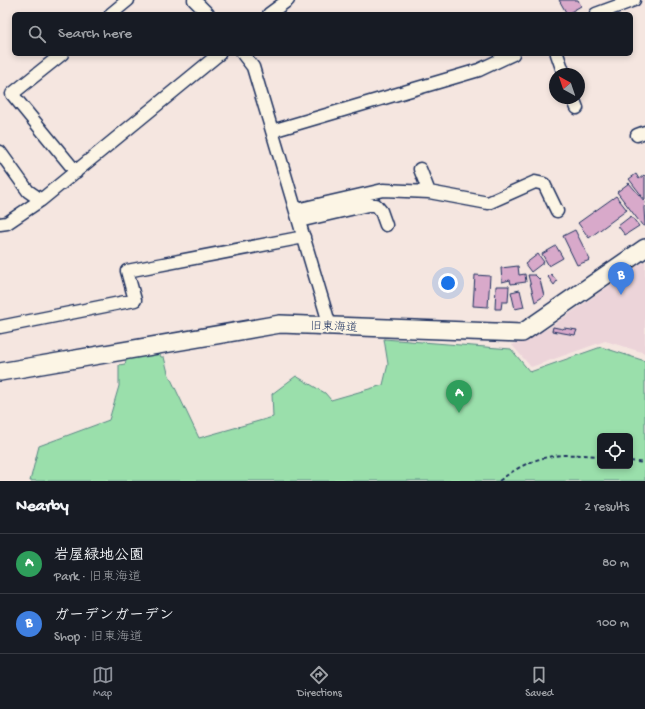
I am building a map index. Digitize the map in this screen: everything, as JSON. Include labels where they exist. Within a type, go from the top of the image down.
[{"type":"street","points":[[113,12],[128,0]]},
{"type":"street","points":[[194,0],[206,12]]},
{"type":"street","points":[[273,12],[288,0]]},
{"type":"street","points":[[601,12],[634,0]]},
{"type":"street","points":[[60,56],[12,94],[76,172]]},
{"type":"street","points":[[0,224],[6,222],[41,200],[217,56]]},
{"type":"street","points":[[245,56],[253,67],[330,326]]},
{"type":"street","points":[[272,131],[479,70],[509,56]]},
{"type":"street","points":[[558,56],[562,68]]},
{"type":"street","points":[[0,152],[28,191],[41,200]]},
{"type":"street","points":[[420,169],[429,192]]},
{"type":"street","points":[[297,216],[383,190],[429,192],[488,203],[535,182],[544,184],[557,211]]},
{"type":"street","points":[[297,216],[376,205],[381,211],[386,225]]},
{"type":"street","points":[[0,327],[136,300],[127,271],[304,237]]},
{"type":"street","name":"旧東海道","points":[[0,372],[280,324],[522,333],[645,248]]},
{"type":"path","points":[[499,481],[518,467],[532,461],[564,454],[597,456]]},
{"type":"path","points":[[633,461],[645,463]]},
{"type":"shaded area","points":[[645,261],[645,353],[605,341],[531,367],[512,345],[549,328]]},
{"type":"green space","points":[[384,339],[511,349],[530,372],[601,347],[645,361],[645,481],[30,481],[39,446],[109,420],[119,386],[119,365],[125,364],[127,358],[159,353],[161,357],[164,357],[168,373],[199,438],[273,417],[272,394],[296,376],[325,393],[331,400],[383,385],[388,364]]},
{"type":"building","points":[[559,0],[578,0],[581,6],[570,12],[566,12]]},
{"type":"building","points":[[636,174],[639,179],[644,175],[645,176],[645,200],[629,179]]},
{"type":"building","points":[[629,183],[645,202],[645,226],[642,225],[617,192]]},
{"type":"building","points":[[616,196],[627,210],[589,238],[578,223]]},
{"type":"building","points":[[631,216],[639,226],[625,235],[618,226]]},
{"type":"building","points":[[575,230],[590,260],[577,265],[563,236]]},
{"type":"building","points":[[556,246],[563,258],[549,266],[542,254]]},
{"type":"building","points":[[538,254],[544,262],[531,272],[525,264]]},
{"type":"building","points":[[518,266],[519,275],[525,274],[526,282],[511,284],[510,280],[502,282],[501,268]]},
{"type":"building","points":[[551,274],[557,281],[554,285],[548,277]]},
{"type":"building","points":[[475,275],[490,276],[488,307],[473,306]]},
{"type":"building","points":[[528,275],[535,275],[540,280],[544,296],[535,302]]},
{"type":"building","points":[[496,286],[509,286],[508,302],[502,302],[501,309],[495,309]]},
{"type":"building","points":[[520,290],[524,307],[515,309],[511,292]]},
{"type":"building","points":[[553,327],[577,330],[575,335],[552,331]]},
{"type":"place","name":"ガーデンガーデン","points":[[621,295]]},
{"type":"place","name":"岩屋緑地公園","points":[[459,413]]}]
